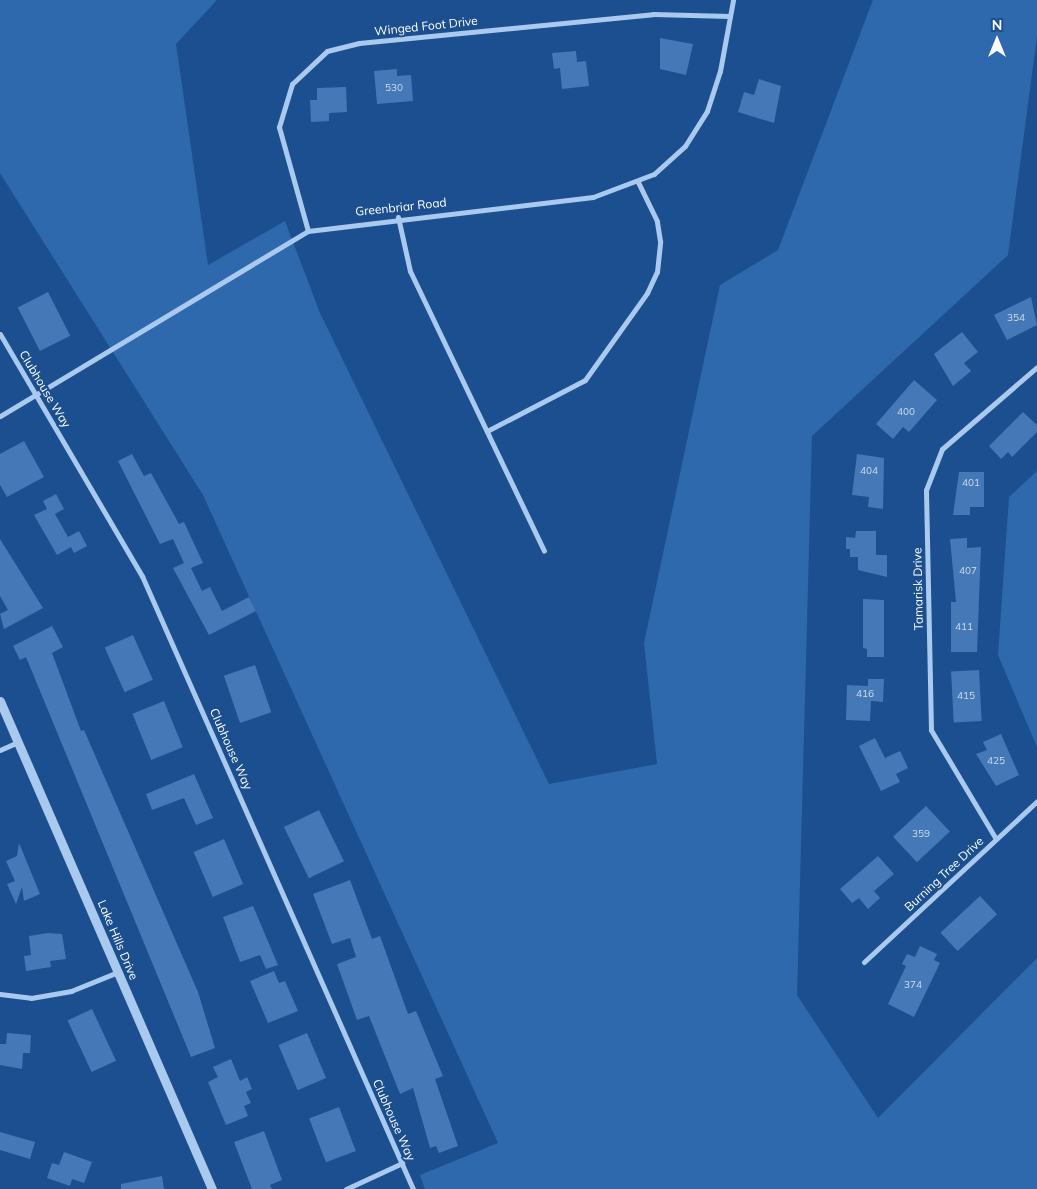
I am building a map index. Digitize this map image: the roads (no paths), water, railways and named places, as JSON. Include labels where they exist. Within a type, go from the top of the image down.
[{"type":"street","name":"Greenbriar Road","points":[[0,416],[308,231],[398,217],[577,200],[638,182],[670,162],[707,111],[733,0]]},
{"type":"street","name":"Winged Foot Drive","points":[[308,231],[279,127],[292,84],[327,51],[359,43],[653,14],[730,16]]},
{"type":"street","points":[[487,431],[585,380],[647,292],[657,272],[660,240],[638,182]]},
{"type":"street","points":[[398,217],[410,271],[544,551]]},
{"type":"street","name":"Clubhouse Way","points":[[0,334],[37,393],[142,576],[413,1189]]},
{"type":"street","name":"Tamarisk Drive","points":[[996,839],[931,730],[926,490],[942,449],[1037,366]]},
{"type":"street","name":"Lake Hills Drive","points":[[0,701],[212,1189]]},
{"type":"street","points":[[0,750],[19,742]]},
{"type":"street","name":"Burning Tree Drive","points":[[864,962],[1037,801]]},
{"type":"street","points":[[0,994],[31,998],[71,991],[118,972]]},
{"type":"street","points":[[346,1189],[402,1163]]}]
